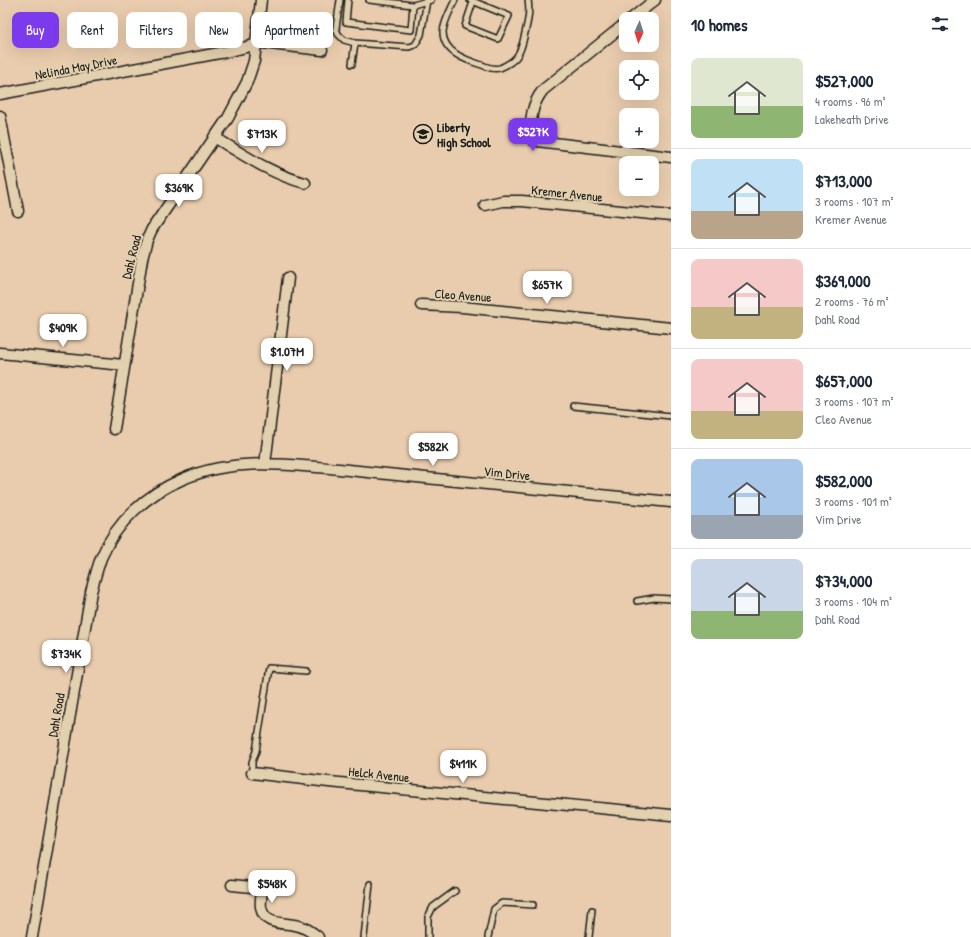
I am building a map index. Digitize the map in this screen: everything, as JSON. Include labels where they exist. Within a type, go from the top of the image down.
[{"type":"street","name":"Dahl Road","points":[[259,12],[261,0]]},
{"type":"street","points":[[640,12],[655,0]]},
{"type":"street","points":[[619,29],[543,90],[532,108],[531,136],[533,140],[537,141],[671,157]]},
{"type":"street","name":"Nelinda May Drive","points":[[0,94],[251,46]]},
{"type":"street","name":"Dahl Road","points":[[114,429],[142,259],[147,240],[163,211],[238,101],[247,82],[254,61],[254,48]]},
{"type":"street","name":"Nelinda May Drive","points":[[304,48],[322,50]]},
{"type":"street","points":[[0,116],[18,211]]},
{"type":"street","points":[[214,137],[264,168],[305,183]]},
{"type":"street","name":"Kremer Avenue","points":[[485,205],[503,201],[522,201],[671,216]]},
{"type":"street","points":[[265,464],[288,278]]},
{"type":"street","name":"Cleo Avenue","points":[[421,305],[462,307],[671,328]]},
{"type":"street","points":[[0,353],[124,365]]},
{"type":"street","name":"Vim Drive","points":[[198,474],[228,466],[265,464],[317,467],[671,502]]},
{"type":"street","name":"Dahl Road","points":[[32,937],[91,592],[101,558],[119,527],[132,512],[162,489],[182,479],[198,474]]},
{"type":"street","name":"Helck Avenue","points":[[252,773],[329,782],[671,815]]},
{"type":"street","points":[[232,884],[262,888],[261,905],[265,916],[276,923],[291,924],[301,927],[311,931],[318,937]]},
{"type":"lane","points":[[340,0],[336,28],[338,34],[344,40],[355,43],[409,47],[415,45],[421,35],[428,0],[413,5],[369,0]]},
{"type":"lane","points":[[348,0],[346,22],[410,30],[413,5]]},
{"type":"lane","points":[[455,0],[444,25],[443,31],[445,41],[450,49],[458,56],[472,63],[491,68],[499,68],[517,57],[522,47],[530,14],[528,0]]},
{"type":"lane","points":[[471,1],[509,16],[498,39],[465,26],[471,1]]},
{"type":"lane","points":[[352,64],[355,43]]},
{"type":"lane","points":[[573,406],[671,416]]},
{"type":"lane","points":[[637,601],[654,598],[671,599]]},
{"type":"lane","points":[[252,773],[252,762],[256,751],[269,668],[306,671]]},
{"type":"lane","points":[[364,937],[370,884]]},
{"type":"lane","points":[[428,937],[428,917],[433,907],[455,892]]},
{"type":"lane","points":[[488,937],[494,909],[502,903],[533,905]]},
{"type":"lane","points":[[589,937],[592,910]]},
{"type":"place","name":"Liberty High School","points":[[423,134]]}]
